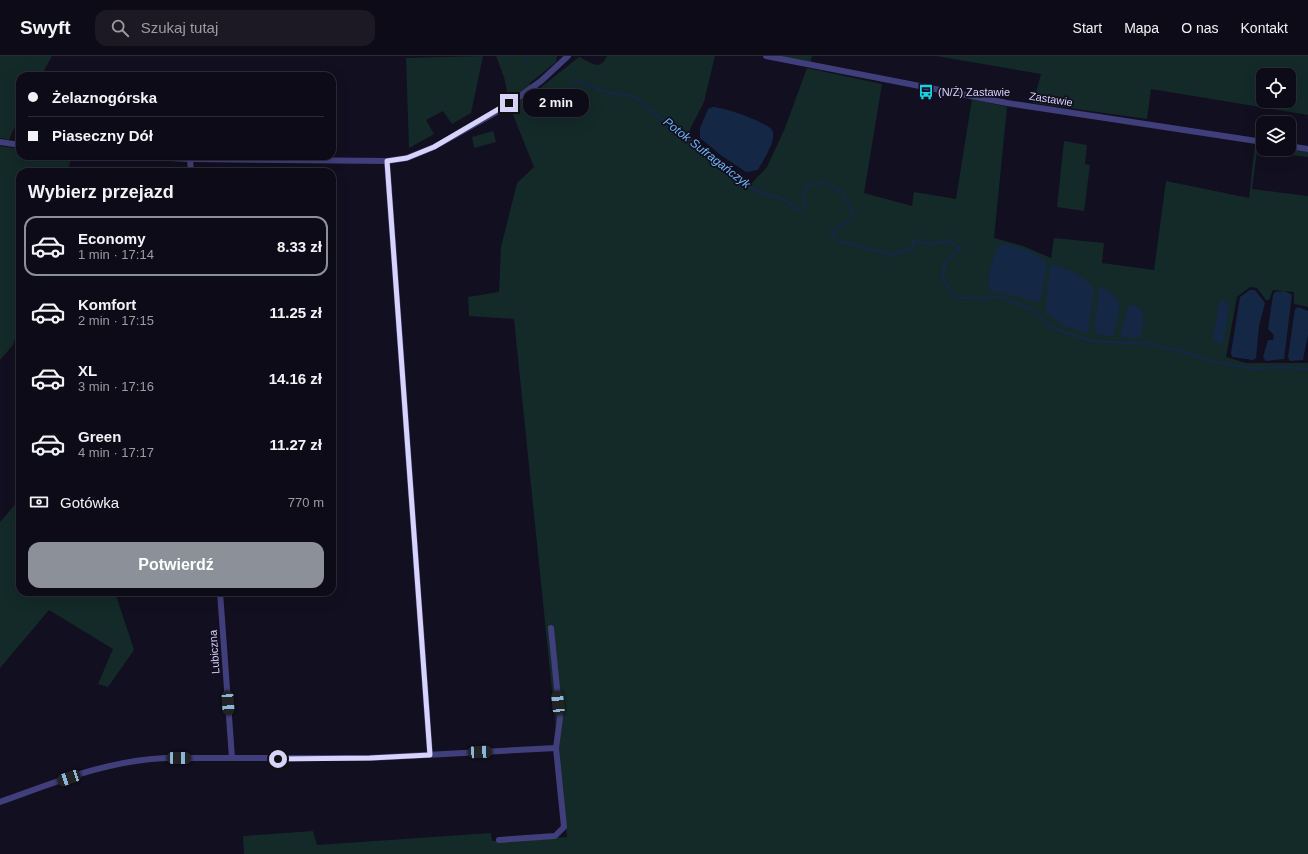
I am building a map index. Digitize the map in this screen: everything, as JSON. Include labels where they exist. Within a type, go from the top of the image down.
[{"type":"street","points":[[288,160],[387,161],[407,158],[434,147],[502,109],[541,81],[568,56]]},
{"type":"street","name":"Zastawie","points":[[766,56],[1007,103],[1256,141]]},
{"type":"street","points":[[0,142],[16,144]]},
{"type":"street","points":[[1296,147],[1308,149]]},
{"type":"street","points":[[387,161],[430,755]]},
{"type":"street","name":"Lubiczna","points":[[220,596],[232,758]]},
{"type":"street","points":[[499,840],[555,836],[564,828],[556,748],[560,718],[551,628]]},
{"type":"street","points":[[0,802],[106,766],[123,762],[166,758],[364,759],[556,748]]},
{"type":"green space","points":[[0,56],[52,56],[43,72],[16,72],[16,124],[9,140],[0,138]]},
{"type":"green space","points":[[483,56],[471,113],[452,124],[443,111],[426,120],[434,134],[409,148],[406,58]]},
{"type":"green space","points":[[496,56],[557,56],[556,62],[529,84],[540,88],[579,57],[598,65],[604,61],[607,56],[715,56],[704,102],[690,129],[690,136],[718,159],[710,162],[746,189],[767,167],[785,128],[807,68],[882,84],[864,193],[912,206],[914,192],[956,199],[972,99],[1007,107],[994,238],[1023,246],[1051,258],[1054,238],[1104,243],[1102,263],[1154,270],[1166,181],[1249,198],[1256,144],[1256,156],[1252,189],[1308,196],[1308,307],[1294,304],[1294,292],[1273,290],[1269,300],[1266,300],[1257,288],[1250,287],[1237,297],[1226,357],[1246,363],[1308,363],[1308,854],[244,854],[243,836],[313,831],[317,845],[491,833],[492,841],[567,837],[514,319],[469,316],[468,297],[499,292],[501,247],[517,183],[534,167],[511,110],[504,77]]},
{"type":"green space","points":[[780,56],[812,56],[811,62]]},
{"type":"green space","points":[[936,56],[1308,56],[1308,115],[1266,108],[1296,108],[1296,68],[1256,68],[1256,106],[1151,89],[1147,119],[1033,103],[1041,74]]},
{"type":"green space","points":[[493,131],[496,142],[474,148],[472,137]]},
{"type":"green space","points":[[1064,141],[1087,145],[1085,164],[1090,165],[1084,211],[1057,207]]},
{"type":"green space","points":[[0,146],[16,148],[16,160],[71,160],[68,168],[16,168],[16,336],[13,345],[0,360]]},
{"type":"green space","points":[[1296,150],[1308,152],[1308,157],[1296,156]]},
{"type":"green space","points":[[16,504],[16,596],[116,596],[134,650],[108,687],[98,684],[113,649],[49,610],[0,668],[0,522]]},
{"type":"water","points":[[713,107],[756,120],[770,128],[773,132],[772,142],[758,170],[746,172],[722,156],[700,138],[700,128],[708,109]]},
{"type":"water","points":[[1005,243],[1027,250],[1044,259],[1047,264],[1041,299],[1038,302],[990,290],[989,275],[997,247]]},
{"type":"water","points":[[1052,264],[1075,273],[1086,280],[1094,289],[1088,331],[1086,333],[1064,326],[1045,312],[1050,267]]},
{"type":"water","points":[[1102,287],[1116,297],[1119,302],[1119,312],[1114,335],[1112,336],[1101,335],[1094,331],[1099,289]]},
{"type":"water","points":[[1250,290],[1255,290],[1265,303],[1259,326],[1256,358],[1253,360],[1232,357],[1231,353],[1240,297]]},
{"type":"water","points":[[1285,291],[1292,295],[1284,359],[1266,361],[1263,357],[1268,340],[1273,340],[1274,335],[1268,329],[1273,295],[1275,292]]},
{"type":"water","points":[[1223,300],[1228,303],[1229,307],[1224,339],[1221,346],[1213,338],[1219,304]]},
{"type":"water","points":[[1129,304],[1139,307],[1143,314],[1144,325],[1138,338],[1123,337],[1120,335]]},
{"type":"water","points":[[1298,307],[1308,311],[1308,334],[1303,360],[1290,361],[1288,357],[1295,309]]},
{"type":"waterway","name":"Potok Sufragańczyk","points":[[525,56],[529,61]]},
{"type":"waterway","name":"Potok Sufragańczyk","points":[[573,80],[611,93],[635,97],[696,148],[755,190],[781,198],[799,210],[806,206],[803,193],[809,185],[824,182],[842,192],[854,214],[847,222],[831,232],[837,241],[893,255],[912,248],[913,241],[930,244],[949,241],[960,248],[945,263],[942,279],[957,298],[1000,297],[1030,308],[1052,328],[1091,341],[1153,344],[1221,363],[1256,369],[1277,367],[1308,369]]},
{"type":"place","name":"(N/Ż) Zastawie","points":[[926,92]]},
{"type":"route","points":[[278,759],[333,759],[430,755],[417,600],[387,161],[407,158],[434,147],[502,109],[509,103]]}]
